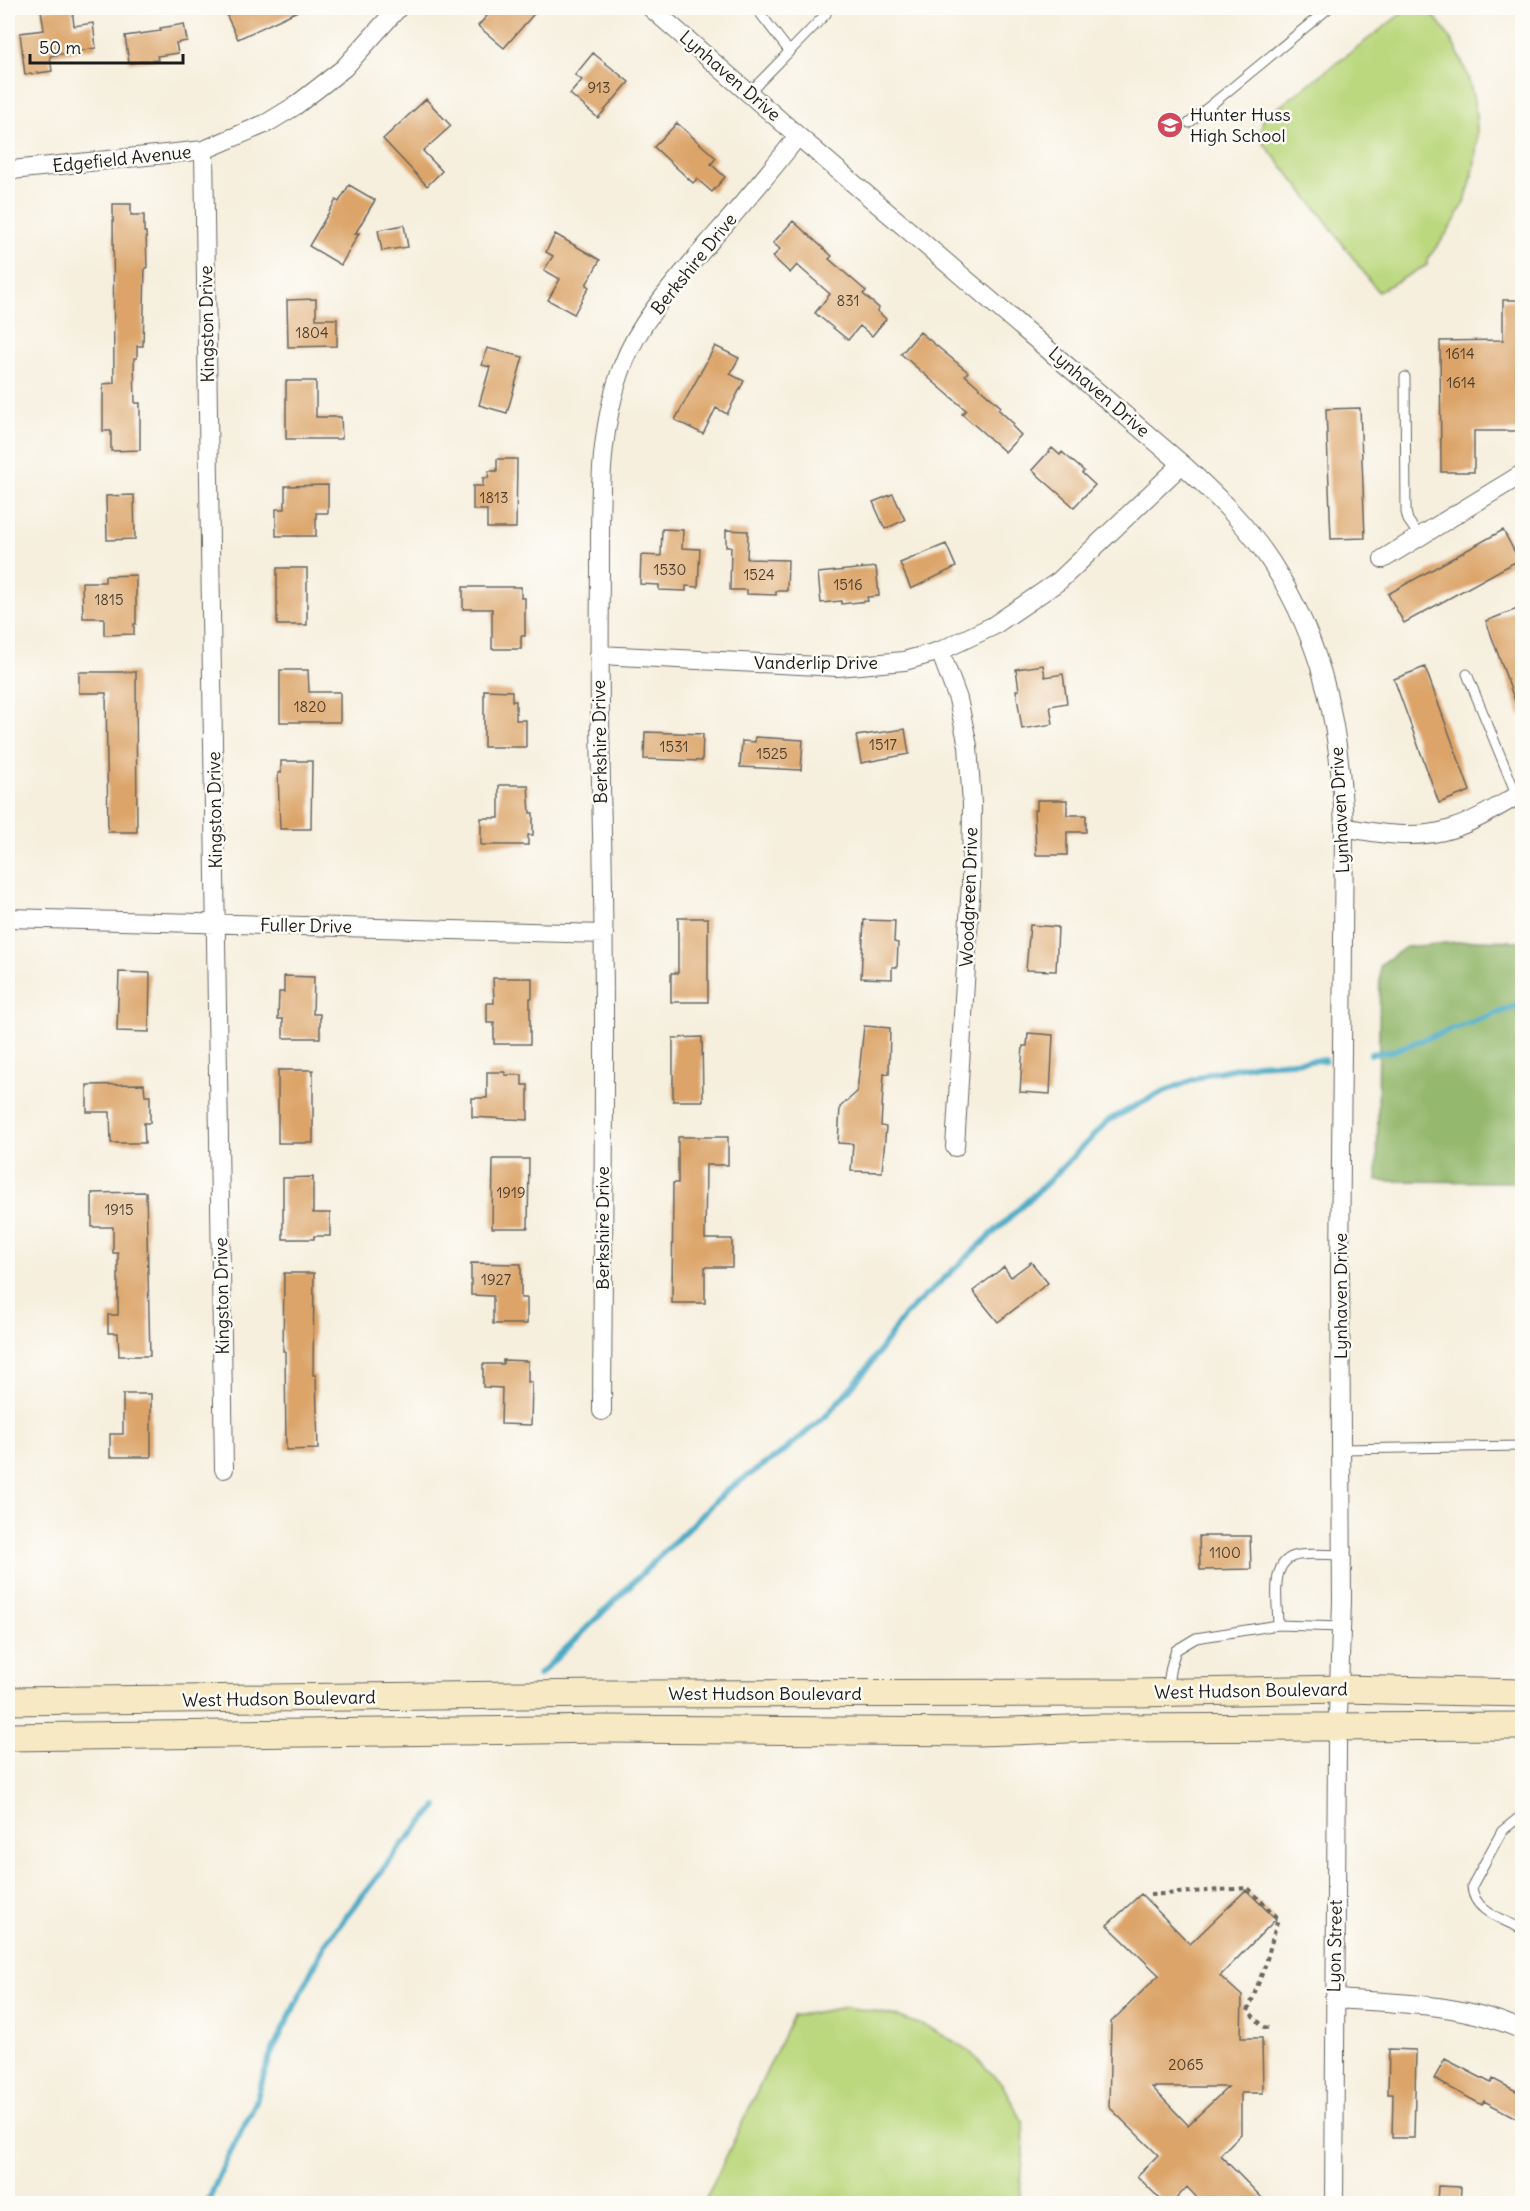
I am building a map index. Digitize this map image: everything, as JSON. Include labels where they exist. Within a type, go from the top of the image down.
[{"type":"main road","name":"West Hudson Boulevard","points":[[8,1701],[601,1694],[1166,1693],[1341,1689],[1522,1693]]},
{"type":"main road","name":"West Hudson Boulevard","points":[[8,1737],[605,1729],[978,1732],[1339,1725],[1522,1726]]},
{"type":"street","name":"Edgefield Avenue","points":[[12,170],[204,150],[267,123],[296,106],[344,68],[398,8]]},
{"type":"street","name":"Lynhaven Drive","points":[[651,8],[1221,500],[1270,561],[1294,602],[1310,638],[1332,707],[1342,772],[1344,827],[1340,1271],[1341,1689]]},
{"type":"street","name":"Berkshire Drive","points":[[602,1411],[604,934],[599,655],[600,489],[606,424],[624,360],[640,331],[678,279],[765,180],[798,136]]},
{"type":"street","name":"Kingston Drive","points":[[204,150],[224,1469]]},
{"type":"street","name":"Vanderlip Drive","points":[[599,655],[838,667],[903,661],[940,651],[993,626],[1059,581],[1182,464]]},
{"type":"street","points":[[1383,559],[1522,474]]},
{"type":"street","name":"Woodgreen Drive","points":[[940,651],[958,699],[968,746],[972,804],[971,884],[955,1147]]},
{"type":"street","points":[[1344,827],[1368,832],[1412,835],[1438,832],[1473,820],[1520,795]]},
{"type":"street","name":"Fuller Drive","points":[[8,918],[604,934]]},
{"type":"street","name":"Lyon Street","points":[[1334,2204],[1334,1999],[1341,1689]]},
{"type":"street","points":[[1334,1999],[1462,2010],[1505,2022],[1522,2030]]},
{"type":"lane","points":[[756,8],[789,51]]},
{"type":"lane","points":[[749,93],[826,14],[826,8]]},
{"type":"lane","points":[[1188,123],[1329,8]]},
{"type":"lane","points":[[1405,377],[1406,512],[1408,520],[1419,536]]},
{"type":"lane","points":[[1467,674],[1520,795]]},
{"type":"lane","points":[[1341,1449],[1522,1446]]},
{"type":"lane","points":[[1278,1625],[1277,1580],[1281,1564],[1297,1555],[1342,1555]]},
{"type":"lane","points":[[1166,1693],[1176,1650],[1196,1638],[1278,1625],[1342,1627]]},
{"type":"lane","points":[[1522,1815],[1502,1831],[1472,1886],[1475,1902],[1483,1909],[1522,1929]]},
{"type":"path","points":[[1150,1894],[1248,1888],[1278,1918],[1266,1963],[1248,2011],[1264,2027],[1272,2029]]},
{"type":"green space","points":[[1409,8],[1427,8],[1457,51],[1467,74],[1473,98],[1477,124],[1476,149],[1473,175],[1465,200],[1448,231],[1427,259],[1427,265],[1378,292],[1320,213],[1260,139],[1263,119]]},
{"type":"green space","points":[[1478,940],[1522,941],[1522,1182],[1377,1181],[1380,965],[1406,947]]},
{"type":"green space","points":[[847,2007],[897,2016],[932,2029],[968,2050],[1002,2084],[1023,2122],[1024,2150],[1019,2203],[704,2203],[793,2016]]},
{"type":"building","points":[[72,8],[74,26],[93,23],[96,48],[50,56],[52,71],[25,75],[20,33],[44,30],[41,10]]},
{"type":"building","points":[[223,8],[304,8],[238,39]]},
{"type":"building","points":[[494,8],[539,8],[504,48],[478,26]]},
{"type":"building","points":[[184,24],[187,41],[176,43],[178,53],[157,56],[158,60],[129,63],[125,36],[161,31],[160,28]]},
{"type":"building","points":[[593,53],[629,82],[598,118],[570,94],[582,80],[575,75]]},
{"type":"building","points":[[426,99],[451,126],[423,151],[442,171],[427,186],[383,139]]},
{"type":"building","points":[[677,123],[716,158],[711,164],[725,177],[712,192],[697,179],[693,183],[654,147]]},
{"type":"building","points":[[349,185],[375,200],[355,234],[359,233],[341,265],[309,246],[336,200],[339,202]]},
{"type":"building","points":[[113,204],[131,204],[131,215],[144,215],[144,232],[146,232],[147,268],[145,268],[143,346],[137,346],[137,358],[134,358],[135,403],[140,403],[140,450],[111,451],[111,431],[103,431],[103,384],[114,383]]},
{"type":"building","points":[[793,221],[832,256],[829,259],[866,291],[863,294],[879,308],[877,311],[886,319],[872,336],[860,326],[848,340],[815,313],[830,294],[797,265],[790,273],[773,257],[780,249],[773,243]]},
{"type":"building","points":[[404,225],[408,247],[382,251],[378,230]]},
{"type":"building","points":[[555,234],[600,260],[586,285],[589,287],[574,314],[548,300],[560,279],[544,270],[553,256],[546,252]]},
{"type":"building","points":[[316,299],[316,319],[337,319],[337,346],[288,347],[287,300]]},
{"type":"building","points":[[1503,300],[1522,300],[1522,431],[1474,431],[1474,472],[1441,472],[1440,341],[1503,340]]},
{"type":"building","points":[[920,332],[968,372],[965,375],[1001,407],[998,409],[1014,424],[1012,426],[1021,435],[1005,452],[962,414],[966,410],[901,354]]},
{"type":"building","points":[[715,346],[739,358],[730,374],[744,381],[727,414],[716,408],[703,434],[675,420]]},
{"type":"building","points":[[487,348],[523,357],[507,413],[479,405],[490,367],[482,365]]},
{"type":"building","points":[[286,381],[316,381],[316,417],[341,417],[342,439],[286,439]]},
{"type":"building","points":[[1360,408],[1365,538],[1331,539],[1326,409]]},
{"type":"building","points":[[1052,448],[1060,455],[1062,452],[1084,471],[1082,473],[1095,485],[1074,507],[1032,470]]},
{"type":"building","points":[[497,459],[517,459],[516,528],[487,528],[487,510],[473,510],[473,486],[483,486],[483,478],[488,478],[489,471],[497,471]]},
{"type":"building","points":[[328,485],[328,513],[316,513],[316,536],[276,536],[276,509],[285,509],[285,486]]},
{"type":"building","points":[[893,494],[905,520],[885,529],[873,502]]},
{"type":"building","points":[[134,495],[135,539],[107,540],[106,496]]},
{"type":"building","points":[[662,529],[683,530],[682,548],[700,549],[698,587],[686,586],[686,591],[659,590],[659,585],[640,584],[641,555],[661,556]]},
{"type":"building","points":[[726,530],[748,531],[747,559],[788,560],[787,591],[776,591],[776,595],[747,594],[747,590],[730,590],[731,547],[726,547]]},
{"type":"building","points":[[1503,530],[1519,560],[1404,623],[1388,594]]},
{"type":"building","points":[[946,544],[956,567],[911,589],[900,563]]},
{"type":"building","points":[[876,567],[879,596],[867,597],[868,601],[841,604],[841,601],[821,603],[818,573]]},
{"type":"building","points":[[277,568],[307,568],[307,625],[277,625]]},
{"type":"building","points":[[136,575],[134,634],[104,635],[104,618],[83,618],[82,582],[105,582],[105,576]]},
{"type":"building","points":[[463,587],[521,587],[521,598],[525,598],[525,636],[521,636],[521,649],[492,649],[492,609],[463,609]]},
{"type":"building","points":[[1517,609],[1522,624],[1522,715],[1520,715],[1486,621]]},
{"type":"building","points":[[1043,665],[1045,677],[1063,674],[1067,703],[1050,706],[1053,724],[1022,729],[1016,690],[1019,690],[1016,669]]},
{"type":"building","points":[[1425,667],[1470,791],[1439,803],[1394,679]]},
{"type":"building","points":[[280,670],[308,670],[309,692],[340,692],[340,722],[280,722]]},
{"type":"building","points":[[79,672],[136,672],[137,832],[108,832],[106,693],[79,693]]},
{"type":"building","points":[[484,690],[512,691],[512,701],[516,701],[516,720],[526,720],[526,747],[484,747]]},
{"type":"building","points":[[905,729],[909,754],[861,763],[856,736]]},
{"type":"building","points":[[645,732],[703,734],[702,761],[644,759]]},
{"type":"building","points":[[755,737],[803,740],[801,770],[740,767],[742,741],[755,742]]},
{"type":"building","points":[[281,761],[312,761],[311,829],[280,829],[278,773],[281,773]]},
{"type":"building","points":[[499,785],[528,785],[530,813],[533,813],[533,835],[528,835],[528,845],[481,845],[481,818],[499,818]]},
{"type":"building","points":[[1037,800],[1067,800],[1067,815],[1086,815],[1086,832],[1067,832],[1067,855],[1036,855],[1034,810],[1037,810]]},
{"type":"building","points":[[678,918],[708,918],[708,1002],[671,1002],[671,973],[678,973]]},
{"type":"building","points":[[864,920],[895,921],[894,942],[898,943],[897,967],[892,967],[892,979],[861,978]]},
{"type":"building","points":[[1030,925],[1058,927],[1056,971],[1026,970]]},
{"type":"building","points":[[119,972],[150,973],[149,1032],[117,1031]]},
{"type":"building","points":[[284,976],[314,977],[313,1014],[320,1014],[320,1038],[283,1038],[283,1019],[278,1019],[279,992],[284,992]]},
{"type":"building","points":[[493,978],[532,978],[530,1044],[494,1044],[494,1023],[487,1023],[487,1003],[494,1003]]},
{"type":"building","points":[[864,1026],[890,1028],[889,1074],[884,1073],[881,1126],[886,1127],[882,1172],[851,1171],[853,1144],[838,1143],[840,1107],[857,1092]]},
{"type":"building","points":[[1028,1033],[1053,1035],[1050,1094],[1020,1092],[1023,1046],[1027,1046]]},
{"type":"building","points":[[702,1037],[703,1101],[673,1101],[673,1038]]},
{"type":"building","points":[[278,1070],[313,1070],[313,1143],[278,1143]]},
{"type":"building","points":[[487,1072],[522,1075],[522,1085],[528,1085],[528,1120],[472,1117],[472,1098],[487,1098]]},
{"type":"building","points":[[144,1084],[145,1096],[150,1096],[150,1123],[144,1123],[145,1143],[111,1143],[110,1112],[87,1112],[87,1085]]},
{"type":"building","points":[[678,1137],[728,1137],[728,1165],[706,1165],[705,1239],[732,1239],[732,1267],[705,1267],[705,1303],[672,1303],[673,1183],[678,1183]]},
{"type":"building","points":[[493,1159],[529,1159],[528,1228],[492,1228]]},
{"type":"building","points":[[313,1177],[313,1213],[330,1213],[330,1236],[314,1236],[314,1239],[283,1239],[283,1178]]},
{"type":"building","points":[[146,1192],[150,1356],[119,1356],[118,1333],[108,1333],[108,1315],[118,1315],[118,1253],[113,1253],[113,1227],[92,1227],[92,1193]]},
{"type":"building","points":[[1031,1262],[1048,1283],[998,1322],[973,1291],[1004,1267],[1011,1277]]},
{"type":"building","points":[[471,1263],[521,1264],[521,1298],[527,1298],[527,1324],[493,1324],[493,1296],[471,1295]]},
{"type":"building","points":[[284,1273],[314,1273],[313,1375],[316,1375],[318,1449],[286,1450],[285,1351],[283,1351]]},
{"type":"building","points":[[503,1360],[528,1361],[528,1382],[532,1382],[531,1425],[501,1424],[502,1388],[483,1387],[483,1364],[503,1364]]},
{"type":"building","points":[[123,1394],[151,1394],[151,1457],[110,1457],[110,1434],[123,1434]]},
{"type":"building","points":[[1199,1536],[1250,1536],[1251,1569],[1200,1570]]},
{"type":"building","points":[[1246,1890],[1276,1919],[1220,1976],[1242,1996],[1241,2038],[1262,2038],[1263,2093],[1241,2093],[1241,2134],[1220,2155],[1268,2204],[1203,2204],[1187,2187],[1171,2204],[1165,2204],[1137,2176],[1158,2155],[1109,2107],[1111,2022],[1159,1975],[1107,1925],[1141,1894],[1190,1944]],"holes":[[[1152,2087],[1228,2087],[1188,2125]]]},
{"type":"building","points":[[1389,2049],[1416,2050],[1414,2138],[1392,2138],[1393,2094],[1388,2094]]},
{"type":"building","points":[[1445,2059],[1491,2083],[1493,2079],[1522,2094],[1522,2121],[1484,2101],[1482,2105],[1434,2079]]},
{"type":"building","points":[[1438,2186],[1461,2187],[1460,2204],[1437,2204]]},
{"type":"waterway","points":[[1371,1054],[1392,1051],[1522,1004]]},
{"type":"waterway","points":[[539,1675],[727,1490],[784,1451],[827,1415],[866,1370],[905,1315],[1051,1179],[1109,1120],[1162,1092],[1211,1073],[1257,1064],[1325,1060]]},
{"type":"waterway","points":[[207,2204],[255,2104],[270,2056],[325,1944],[398,1850],[437,1806]]},
{"type":"place","name":"Hunter Huss High School","points":[[1170,125]]}]
